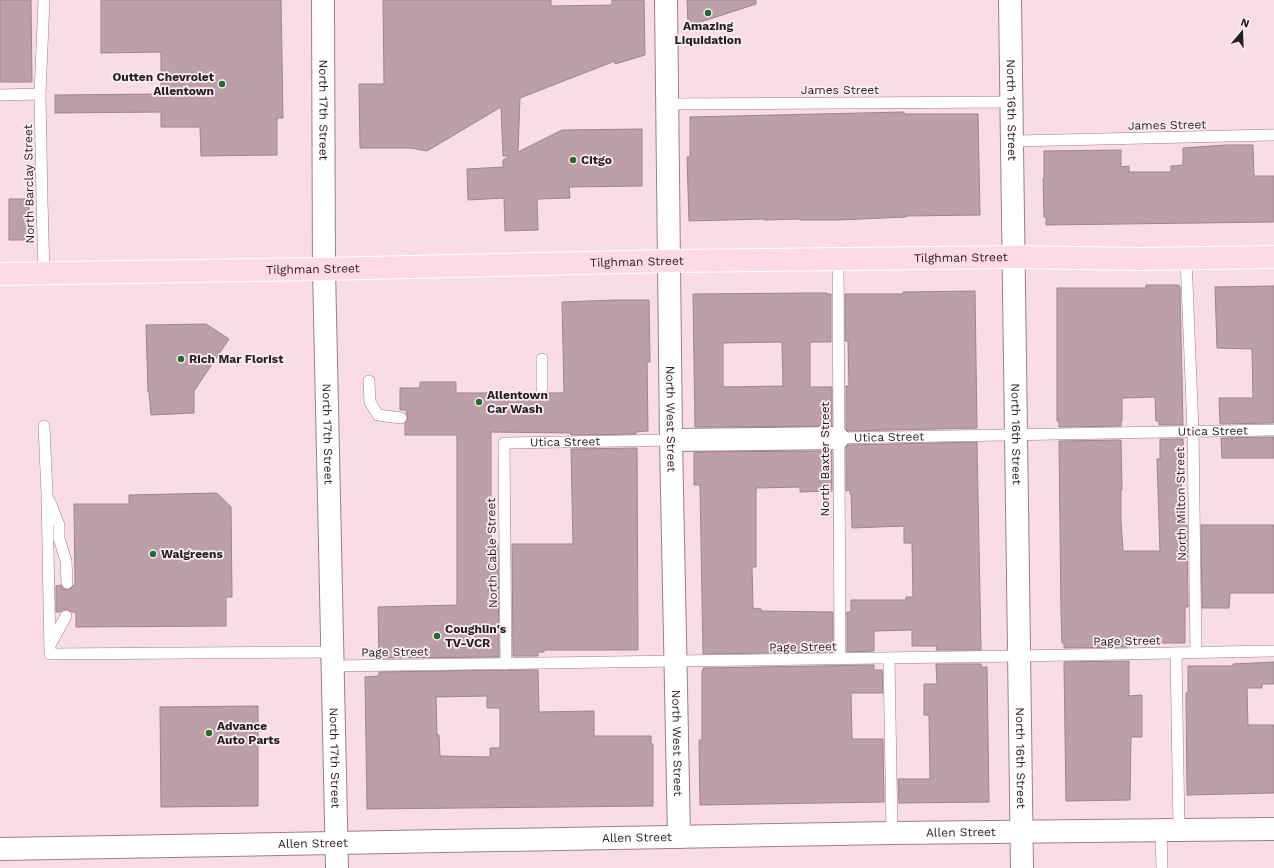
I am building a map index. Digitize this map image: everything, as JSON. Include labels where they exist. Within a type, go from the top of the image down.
[{"type":"main road","name":"Tilghman Street","points":[[0,274],[324,269],[669,261],[1013,257],[1140,259],[1274,256]]},
{"type":"street","name":"North 17th Street","points":[[323,0],[324,269],[337,868]]},
{"type":"street","name":"North West Street","points":[[666,0],[671,440],[678,837]]},
{"type":"street","name":"North 16th Street","points":[[1010,0],[1022,868]]},
{"type":"street","name":"Utica Street","points":[[671,440],[838,438]]},
{"type":"street","name":"Allen Street","points":[[0,849],[1022,831],[1274,830]]},
{"type":"lane","name":"North Barclay Street","points":[[44,0],[40,94],[44,274]]},
{"type":"lane","points":[[0,95],[40,94]]},
{"type":"lane","name":"James Street","points":[[668,104],[1012,102]]},
{"type":"lane","name":"James Street","points":[[1013,141],[1274,135]]},
{"type":"lane","name":"North Milton Street","points":[[1186,258],[1193,431],[1196,653]]},
{"type":"lane","name":"North Baxter Street","points":[[838,259],[840,659]]},
{"type":"lane","points":[[542,359],[542,388]]},
{"type":"lane","points":[[369,381],[370,402],[378,416],[401,418]]},
{"type":"lane","points":[[44,426],[50,646]]},
{"type":"lane","name":"Utica Street","points":[[838,438],[1274,430]]},
{"type":"lane","name":"Utica Street","points":[[504,443],[671,440]]},
{"type":"lane","name":"North Cable Street","points":[[504,443],[506,664]]},
{"type":"lane","points":[[47,494],[59,525],[60,538],[66,561],[67,583]]},
{"type":"lane","points":[[50,646],[66,616]]},
{"type":"lane","name":"Page Street","points":[[50,646],[50,654],[170,653],[506,664],[1274,651]]},
{"type":"lane","points":[[1162,868],[1170,830],[1176,653]]},
{"type":"lane","points":[[889,658],[892,833]]},
{"type":"building","points":[[0,0],[31,0],[32,82],[0,82]]},
{"type":"building","name":"Outten Chevrolet Allentown","points":[[101,0],[281,0],[283,118],[277,118],[277,155],[201,156],[200,127],[161,127],[161,112],[55,113],[55,95],[161,94],[161,52],[101,53]]},
{"type":"building","points":[[383,0],[551,0],[551,6],[612,5],[612,0],[644,0],[645,55],[615,64],[615,61],[520,98],[518,152],[562,130],[642,129],[642,186],[569,187],[570,198],[537,199],[538,230],[505,231],[504,198],[468,200],[467,169],[503,167],[503,160],[510,156],[503,156],[501,107],[427,151],[411,148],[360,148],[359,84],[384,84]]},
{"type":"building","name":"Amazing Liquidation","points":[[687,0],[756,0],[756,4],[688,26]]},
{"type":"building","points":[[904,112],[904,114],[978,114],[980,215],[906,216],[838,220],[764,219],[689,221],[687,157],[690,157],[690,117]]},
{"type":"building","points":[[1253,145],[1254,176],[1274,176],[1274,222],[1046,225],[1046,217],[1044,217],[1044,151],[1121,150],[1121,167],[1129,166],[1129,172],[1171,172],[1171,166],[1183,165],[1183,148]]},
{"type":"building","points":[[9,199],[29,199],[29,240],[9,240]]},
{"type":"building","points":[[1146,285],[1179,285],[1180,287],[1183,425],[1159,425],[1159,421],[1156,421],[1155,397],[1122,398],[1121,426],[1059,427],[1059,421],[1057,421],[1057,288],[1146,288]]},
{"type":"building","points":[[1274,286],[1274,423],[1220,424],[1219,398],[1253,398],[1252,349],[1217,348],[1215,287]]},
{"type":"building","points":[[975,291],[977,428],[848,431],[846,429],[846,386],[849,386],[848,341],[845,341],[845,294],[903,294],[903,292]]},
{"type":"building","points":[[693,294],[831,294],[831,342],[810,342],[810,387],[832,387],[832,426],[695,427]],"holes":[[[782,342],[783,386],[723,387],[723,343]]]},
{"type":"building","points":[[649,300],[650,362],[647,362],[648,431],[636,432],[636,434],[571,435],[571,433],[491,432],[491,544],[498,544],[499,657],[379,658],[378,607],[457,605],[457,435],[405,435],[405,423],[408,419],[406,410],[400,410],[400,388],[420,388],[420,382],[456,382],[456,393],[537,393],[542,395],[547,393],[564,393],[562,302]]},
{"type":"building","name":"Rich Mar Florist","points":[[206,324],[229,339],[194,391],[194,413],[151,415],[148,392],[146,325]]},
{"type":"building","points":[[1274,437],[1274,458],[1222,458],[1221,438]]},
{"type":"building","points":[[1160,439],[1183,439],[1184,459],[1181,459],[1182,525],[1187,525],[1188,607],[1185,607],[1185,643],[1129,643],[1129,647],[1064,648],[1064,643],[1062,643],[1061,612],[1059,441],[1121,440],[1121,521],[1123,551],[1160,551],[1157,459],[1160,459]]},
{"type":"building","points":[[977,442],[981,650],[936,650],[937,646],[912,646],[912,630],[874,631],[874,651],[847,652],[847,612],[851,612],[851,600],[906,600],[906,597],[913,597],[912,543],[904,543],[904,526],[852,528],[851,494],[850,490],[846,491],[846,447],[848,445]]},
{"type":"building","points":[[637,448],[638,650],[544,650],[544,652],[538,652],[538,656],[513,656],[512,544],[573,544],[571,449]]},
{"type":"building","points":[[832,451],[832,491],[800,492],[800,487],[756,488],[756,567],[752,567],[753,608],[761,609],[761,611],[833,612],[833,652],[703,654],[700,485],[694,485],[694,452]]},
{"type":"building","name":"Walgreens","points":[[217,493],[231,507],[232,597],[226,597],[226,626],[76,627],[76,612],[66,609],[56,612],[56,586],[61,585],[63,589],[67,590],[75,585],[74,504],[129,504],[129,495]]},
{"type":"building","points":[[1201,525],[1274,525],[1274,593],[1230,593],[1229,608],[1202,608]]},
{"type":"building","points":[[1129,661],[1129,696],[1142,695],[1142,737],[1131,737],[1130,800],[1066,801],[1064,662]]},
{"type":"building","points":[[1274,662],[1274,684],[1262,684],[1262,688],[1247,688],[1248,725],[1274,725],[1274,793],[1187,795],[1186,693],[1188,693],[1188,666],[1233,666],[1233,664]]},
{"type":"building","points":[[936,664],[981,664],[981,667],[987,667],[989,802],[899,803],[898,779],[930,779],[929,715],[924,715],[924,684],[937,684]]},
{"type":"building","points":[[874,665],[874,670],[882,670],[883,693],[851,693],[852,739],[883,739],[884,802],[700,805],[699,740],[702,740],[703,668]]},
{"type":"building","points":[[538,670],[539,712],[594,711],[594,736],[651,736],[651,744],[653,744],[653,806],[367,809],[365,677],[379,676],[379,672]],"holes":[[[487,696],[487,708],[500,708],[500,748],[490,748],[490,757],[440,756],[439,735],[437,735],[436,697]]]},
{"type":"building","name":"Advance Auto Parts","points":[[258,706],[258,806],[161,807],[160,707]]},
{"type":"place","name":"Amazing Liquidation","points":[[708,13]]},
{"type":"place","name":"Outten Chevrolet Allentown","points":[[222,84]]},
{"type":"place","name":"Citgo","points":[[573,160]]},
{"type":"place","name":"Rich Mar Florist","points":[[181,359]]},
{"type":"place","name":"Allentown Car Wash","points":[[479,402]]},
{"type":"place","name":"Walgreens","points":[[153,554]]},
{"type":"place","name":"Coughlin's TV-VCR","points":[[437,636]]},
{"type":"place","name":"Advance Auto Parts","points":[[209,733]]}]
